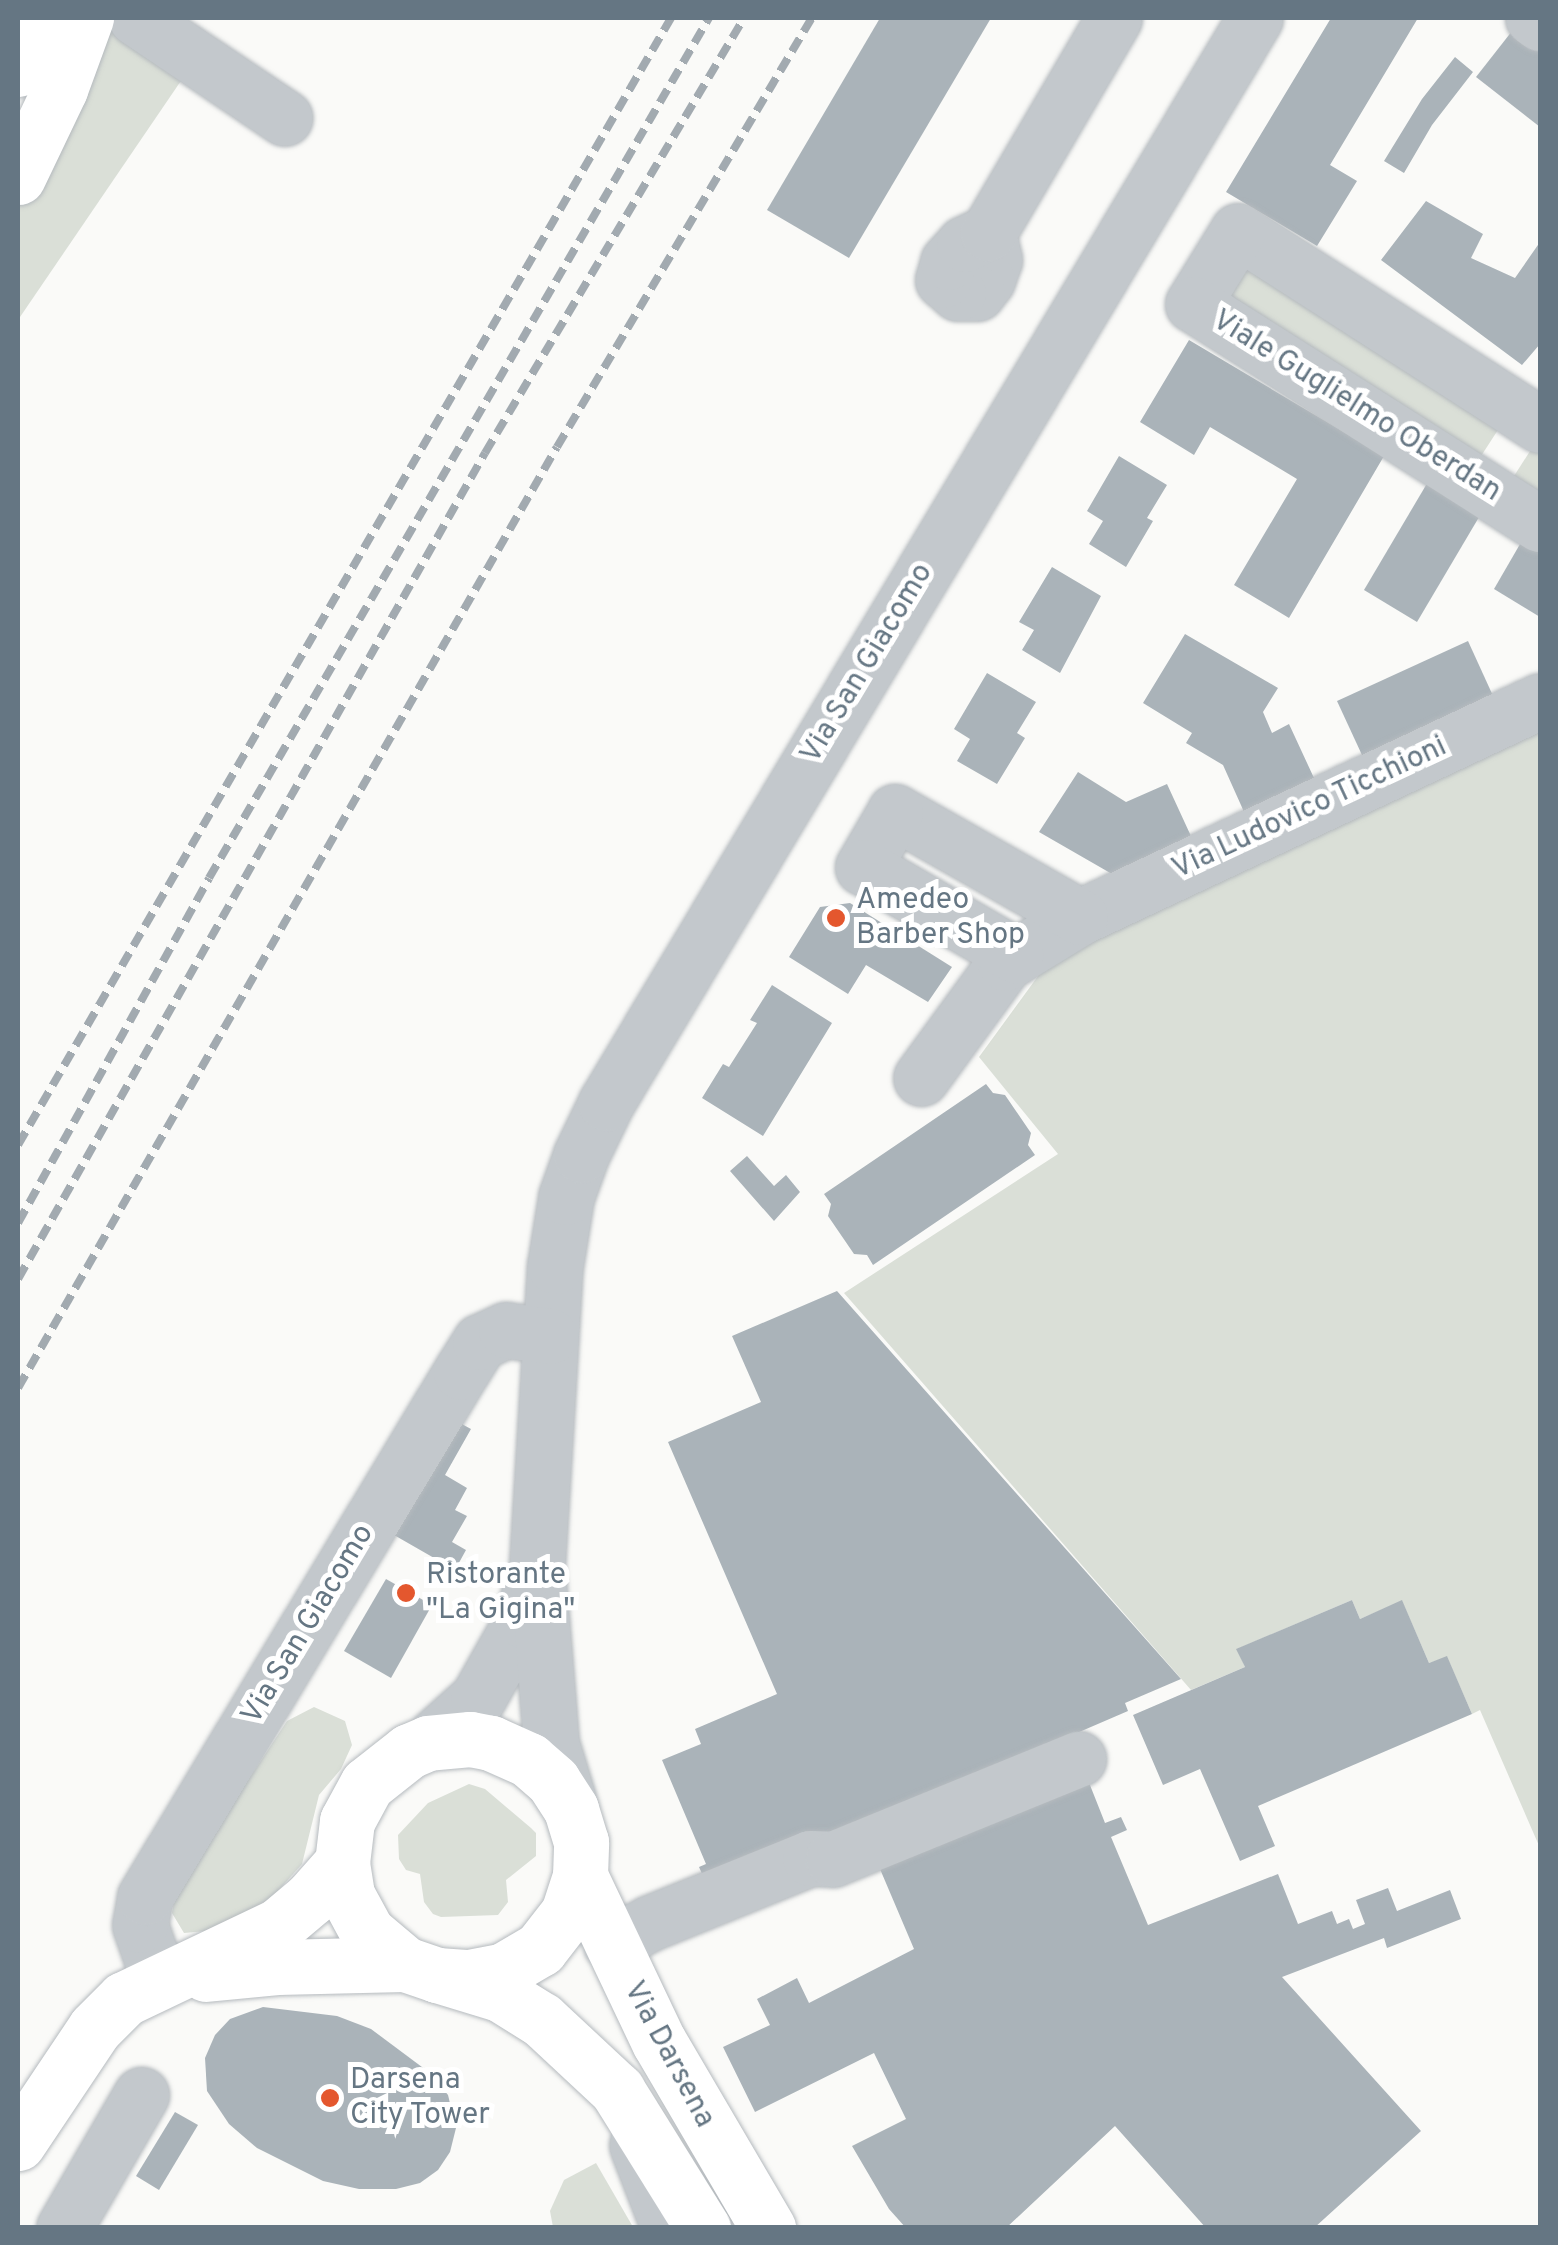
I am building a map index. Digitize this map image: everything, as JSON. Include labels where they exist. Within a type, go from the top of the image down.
[{"type":"main road","points":[[18,176],[60,89],[86,18]]},
{"type":"main road","name":"Via Darsena","points":[[421,1970],[469,1977],[504,1970],[540,1949],[568,1913],[580,1876],[581,1842],[571,1809],[553,1781],[529,1760],[492,1742],[470,1739],[428,1743],[409,1751],[367,1784],[348,1821],[342,1863],[348,1894],[367,1932],[421,1970],[500,1994],[542,2020],[617,2090],[703,2228]]},
{"type":"main road","points":[[18,2143],[109,2011],[159,1980],[279,1925],[311,1898],[342,1863]]},
{"type":"main road","name":"Via Darsena","points":[[580,1876],[710,2136],[768,2228]]},
{"type":"main road","points":[[159,1980],[276,1967],[421,1970]]},
{"type":"street","points":[[136,18],[285,118]]},
{"type":"street","points":[[988,233],[1114,18]]},
{"type":"street","name":"Via San Giacomo","points":[[571,1809],[551,1742],[537,1566],[550,1336],[566,1197],[606,1102],[1255,18]]},
{"type":"street","points":[[1533,18],[1540,23]]},
{"type":"street","name":"Viale Guglielmo Oberdan","points":[[1538,418],[1238,231],[1193,304],[1540,524]]},
{"type":"street","points":[[1482,488],[1538,418]]},
{"type":"street","name":"Via Ludovico Ticchioni","points":[[921,1078],[988,981],[1015,955],[1080,917],[1540,702]]},
{"type":"street","points":[[1015,955],[863,867],[896,812],[1080,917]]},
{"type":"street","name":"Via San Giacomo","points":[[159,1980],[140,1925],[145,1898],[461,1372],[480,1342],[506,1330],[550,1336]]},
{"type":"street","name":"Via San Giacomo","points":[[428,1743],[478,1698],[522,1620],[537,1566]]},
{"type":"street","points":[[611,1944],[650,1923],[810,1858],[834,1858],[1078,1759]]},
{"type":"street","name":"Via Darsena","points":[[617,2090],[670,2228]]},
{"type":"street","points":[[64,2228],[141,2095]]},
{"type":"shaded area","points":[[122,31],[187,72],[18,320],[18,199],[106,33]]},
{"type":"shaded area","points":[[1255,255],[1507,416],[1472,470],[1221,309]]},
{"type":"shaded area","points":[[1540,437],[1540,508],[1507,487]]},
{"type":"shaded area","points":[[1540,717],[1540,1848],[1480,1710],[1472,1714],[1447,1657],[1429,1663],[1402,1601],[1360,1619],[1352,1600],[1237,1649],[1245,1667],[1191,1690],[844,1293],[1058,1154],[979,1057],[1065,939]]},
{"type":"shaded area","points":[[314,1707],[345,1721],[352,1745],[341,1769],[319,1795],[302,1864],[268,1902],[206,1931],[184,1933],[172,1913],[176,1890],[287,1721]]},
{"type":"shaded area","points":[[469,1784],[485,1789],[536,1833],[536,1856],[506,1880],[508,1902],[498,1915],[441,1917],[433,1914],[424,1902],[420,1874],[406,1870],[399,1859],[398,1835],[428,1803]]},
{"type":"shaded area","points":[[596,2163],[633,2227],[553,2227],[550,2211],[564,2180]]},
{"type":"building","points":[[880,18],[991,18],[849,258],[767,210]]},
{"type":"building","points":[[1331,18],[1418,18],[1330,165],[1357,181],[1317,246],[1226,192]]},
{"type":"building","points":[[1516,26],[1540,46],[1540,127],[1476,77]]},
{"type":"building","points":[[1455,57],[1473,72],[1432,125],[1404,173],[1384,161],[1422,99]]},
{"type":"building","points":[[1426,201],[1483,234],[1471,258],[1515,278],[1540,242],[1540,344],[1522,365],[1381,260]]},
{"type":"building","points":[[1189,340],[1384,456],[1289,618],[1234,585],[1297,479],[1210,427],[1194,455],[1140,422]]},
{"type":"building","points":[[1119,456],[1167,485],[1147,518],[1153,521],[1126,567],[1089,544],[1103,521],[1087,511]]},
{"type":"building","points":[[1432,475],[1485,507],[1417,622],[1364,590]]},
{"type":"building","points":[[1527,532],[1540,540],[1540,617],[1494,589]]},
{"type":"building","points":[[1052,567],[1101,596],[1060,673],[1022,650],[1034,630],[1019,622]]},
{"type":"building","points":[[1185,634],[1278,688],[1263,712],[1272,733],[1289,724],[1320,791],[1249,823],[1223,765],[1186,743],[1192,733],[1143,703]]},
{"type":"building","points":[[1468,641],[1499,709],[1368,768],[1337,701]]},
{"type":"building","points":[[987,673],[1036,702],[1017,733],[1025,738],[997,784],[957,761],[970,739],[954,729]]},
{"type":"building","points":[[1078,772],[1126,802],[1167,784],[1196,847],[1112,874],[1039,832]]},
{"type":"building","points":[[850,903],[952,967],[928,1002],[866,965],[848,994],[789,957],[820,907]]},
{"type":"building","points":[[772,985],[832,1023],[763,1136],[702,1098],[723,1064],[729,1067],[757,1023],[750,1020]]},
{"type":"building","points":[[986,1084],[993,1093],[1005,1095],[1031,1133],[1028,1145],[1035,1155],[873,1265],[867,1255],[854,1254],[828,1216],[831,1204],[824,1194]]},
{"type":"building","points":[[747,1156],[774,1186],[786,1175],[800,1192],[774,1221],[730,1171]]},
{"type":"building","points":[[837,1291],[1181,1679],[1125,1703],[1128,1711],[710,1891],[699,1867],[706,1864],[662,1760],[701,1744],[695,1729],[777,1694],[668,1442],[761,1402],[732,1336]]},
{"type":"building","points":[[458,1422],[471,1429],[445,1475],[467,1488],[455,1510],[467,1516],[452,1542],[466,1550],[455,1570],[394,1535]]},
{"type":"building","points":[[386,1579],[432,1605],[391,1678],[344,1651]]},
{"type":"building","points":[[1352,1600],[1360,1619],[1402,1600],[1429,1663],[1447,1656],[1472,1714],[1258,1806],[1275,1846],[1240,1861],[1200,1769],[1163,1785],[1133,1715],[1245,1667],[1236,1649]]},
{"type":"building","points":[[1088,1780],[1105,1823],[1121,1817],[1127,1830],[1111,1837],[1148,1925],[1278,1874],[1298,1924],[1332,1911],[1337,1924],[1349,1919],[1353,1929],[1365,1924],[1356,1900],[1388,1888],[1397,1911],[1450,1890],[1461,1919],[1387,1948],[1384,1938],[1282,1977],[1421,2131],[1314,2228],[1206,2228],[1115,2126],[1006,2228],[906,2228],[889,2209],[852,2146],[906,2119],[874,2053],[755,2112],[723,2047],[770,2025],[757,1999],[797,1978],[809,2003],[914,1949],[880,1869]]},
{"type":"building","name":"Darsena City Tower","points":[[263,2007],[337,2016],[371,2029],[430,2073],[448,2095],[456,2128],[450,2152],[438,2170],[420,2183],[396,2189],[359,2189],[323,2181],[257,2148],[229,2124],[207,2091],[205,2058],[215,2035],[230,2019]]},
{"type":"building","points":[[175,2112],[198,2125],[159,2190],[136,2176]]},
{"type":"railway","points":[[18,1145],[671,18]]},
{"type":"railway","points":[[18,1223],[209,878],[709,18]]},
{"type":"railway","points":[[18,1279],[485,453],[744,18]]},
{"type":"railway","points":[[18,1388],[557,447],[812,18]]},
{"type":"place","name":"Amedeo Barber Shop","points":[[836,918]]},
{"type":"place","name":"Ristorante \"La Gigina\"","points":[[406,1593]]},
{"type":"place","name":"Darsena City Tower","points":[[330,2098]]}]
